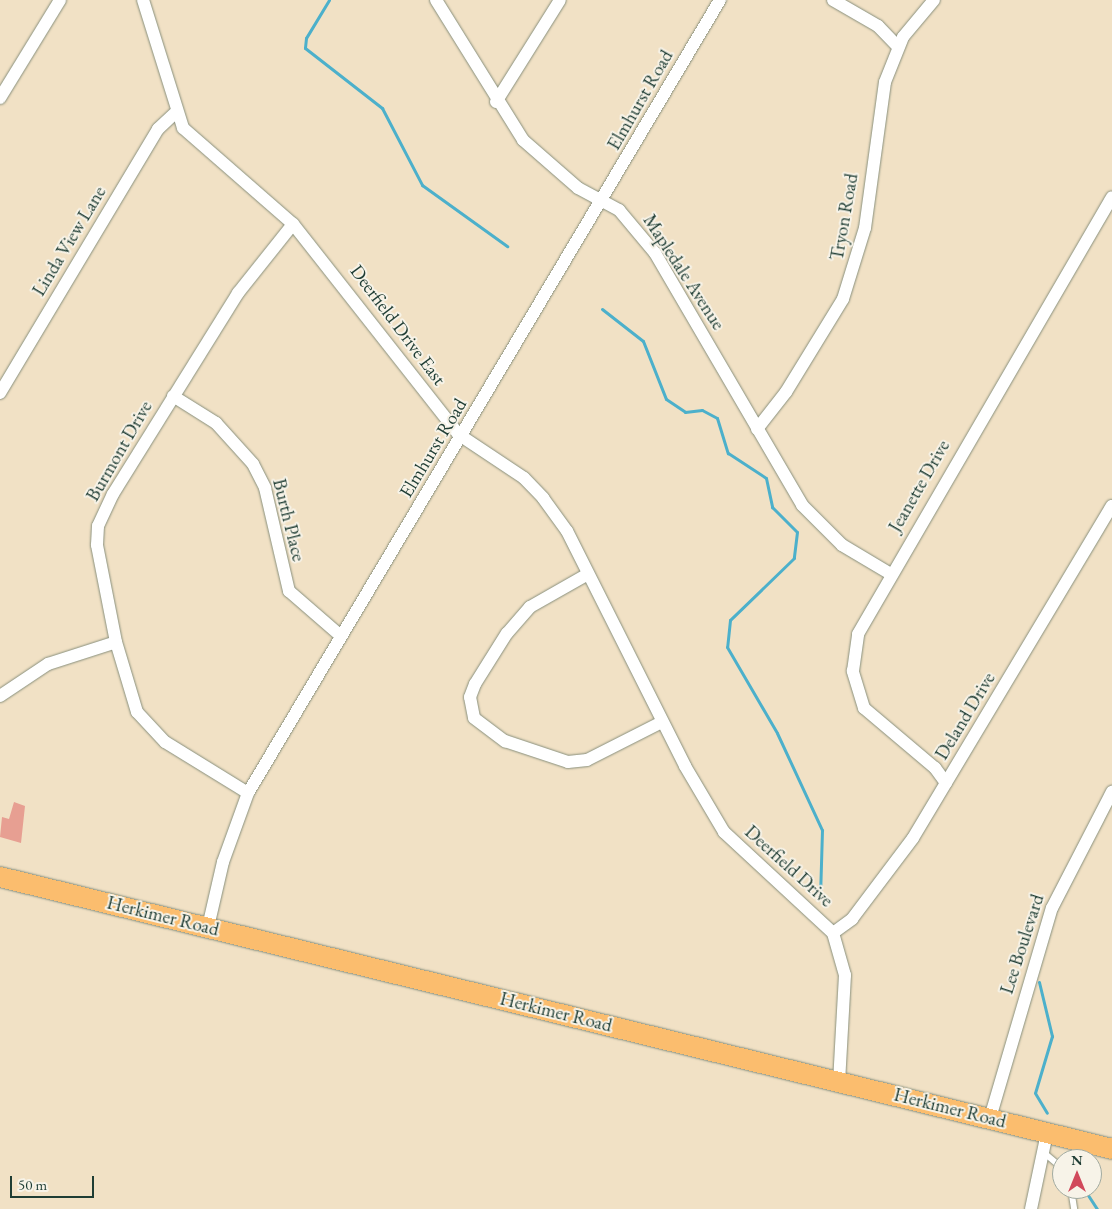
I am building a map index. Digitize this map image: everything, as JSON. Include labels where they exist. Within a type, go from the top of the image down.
[{"type":"main road","name":"Herkimer Road","points":[[0,877],[990,1118],[1045,1142],[1112,1149]]},
{"type":"street","points":[[0,98],[60,0]]},
{"type":"street","name":"Deerfield Drive East","points":[[143,0],[176,112],[188,134],[293,224],[462,437],[524,478],[543,498],[588,574],[662,722]]},
{"type":"street","name":"Mapledale Avenue","points":[[436,0],[496,102],[524,140],[553,168],[602,201],[619,210],[655,253],[802,505],[824,530],[889,573]]},
{"type":"street","points":[[496,102],[560,0]]},
{"type":"street","name":"Elmhurst Road","points":[[208,927],[222,862],[248,793],[462,437],[720,0]]},
{"type":"street","points":[[833,0],[878,26],[898,47]]},
{"type":"street","name":"Tryon Road","points":[[757,429],[818,345],[858,263],[878,112],[898,47],[934,0]]},
{"type":"street","name":"Linda View Lane","points":[[0,393],[158,129],[176,112]]},
{"type":"street","name":"Jeanette Drive","points":[[946,783],[935,768],[880,725],[856,691],[853,671],[858,634],[889,573],[1112,196]]},
{"type":"street","name":"Burmont Drive","points":[[248,793],[150,730],[137,712],[116,642],[98,564],[98,526],[112,494],[238,294],[293,224]]},
{"type":"street","name":"Burth Place","points":[[173,396],[216,423],[253,464],[265,488],[289,591],[341,636]]},
{"type":"street","name":"Deland Drive","points":[[833,933],[852,919],[881,884],[946,783],[1112,506]]},
{"type":"street","points":[[588,574],[530,607],[508,633],[475,684],[470,697],[474,718],[505,741],[568,762],[602,754],[662,722]]},
{"type":"street","points":[[0,696],[48,664],[116,642]]},
{"type":"street","name":"Deerfield Drive","points":[[662,722],[738,849],[833,933],[845,975],[839,1081]]},
{"type":"street","name":"Lee Boulevard","points":[[990,1118],[1052,908],[1112,792]]},
{"type":"street","points":[[1031,1209],[1045,1142]]},
{"type":"lane","points":[[1045,1142],[1052,1153]]},
{"type":"building","points":[[14,802],[25,806],[21,843],[0,837],[2,817],[9,819]]},
{"type":"waterway","points":[[329,0],[306,38],[305,48],[382,108],[422,185],[507,246]]},
{"type":"waterway","points":[[602,309],[643,341],[666,399],[685,412],[702,410],[717,418],[728,453],[766,478],[772,507],[797,532],[794,558],[730,620],[727,647],[777,733],[822,830],[820,896]]},
{"type":"waterway","points":[[1039,982],[1052,1036],[1035,1093],[1047,1113]]},
{"type":"waterway","points":[[1090,1199],[1097,1209]]}]
